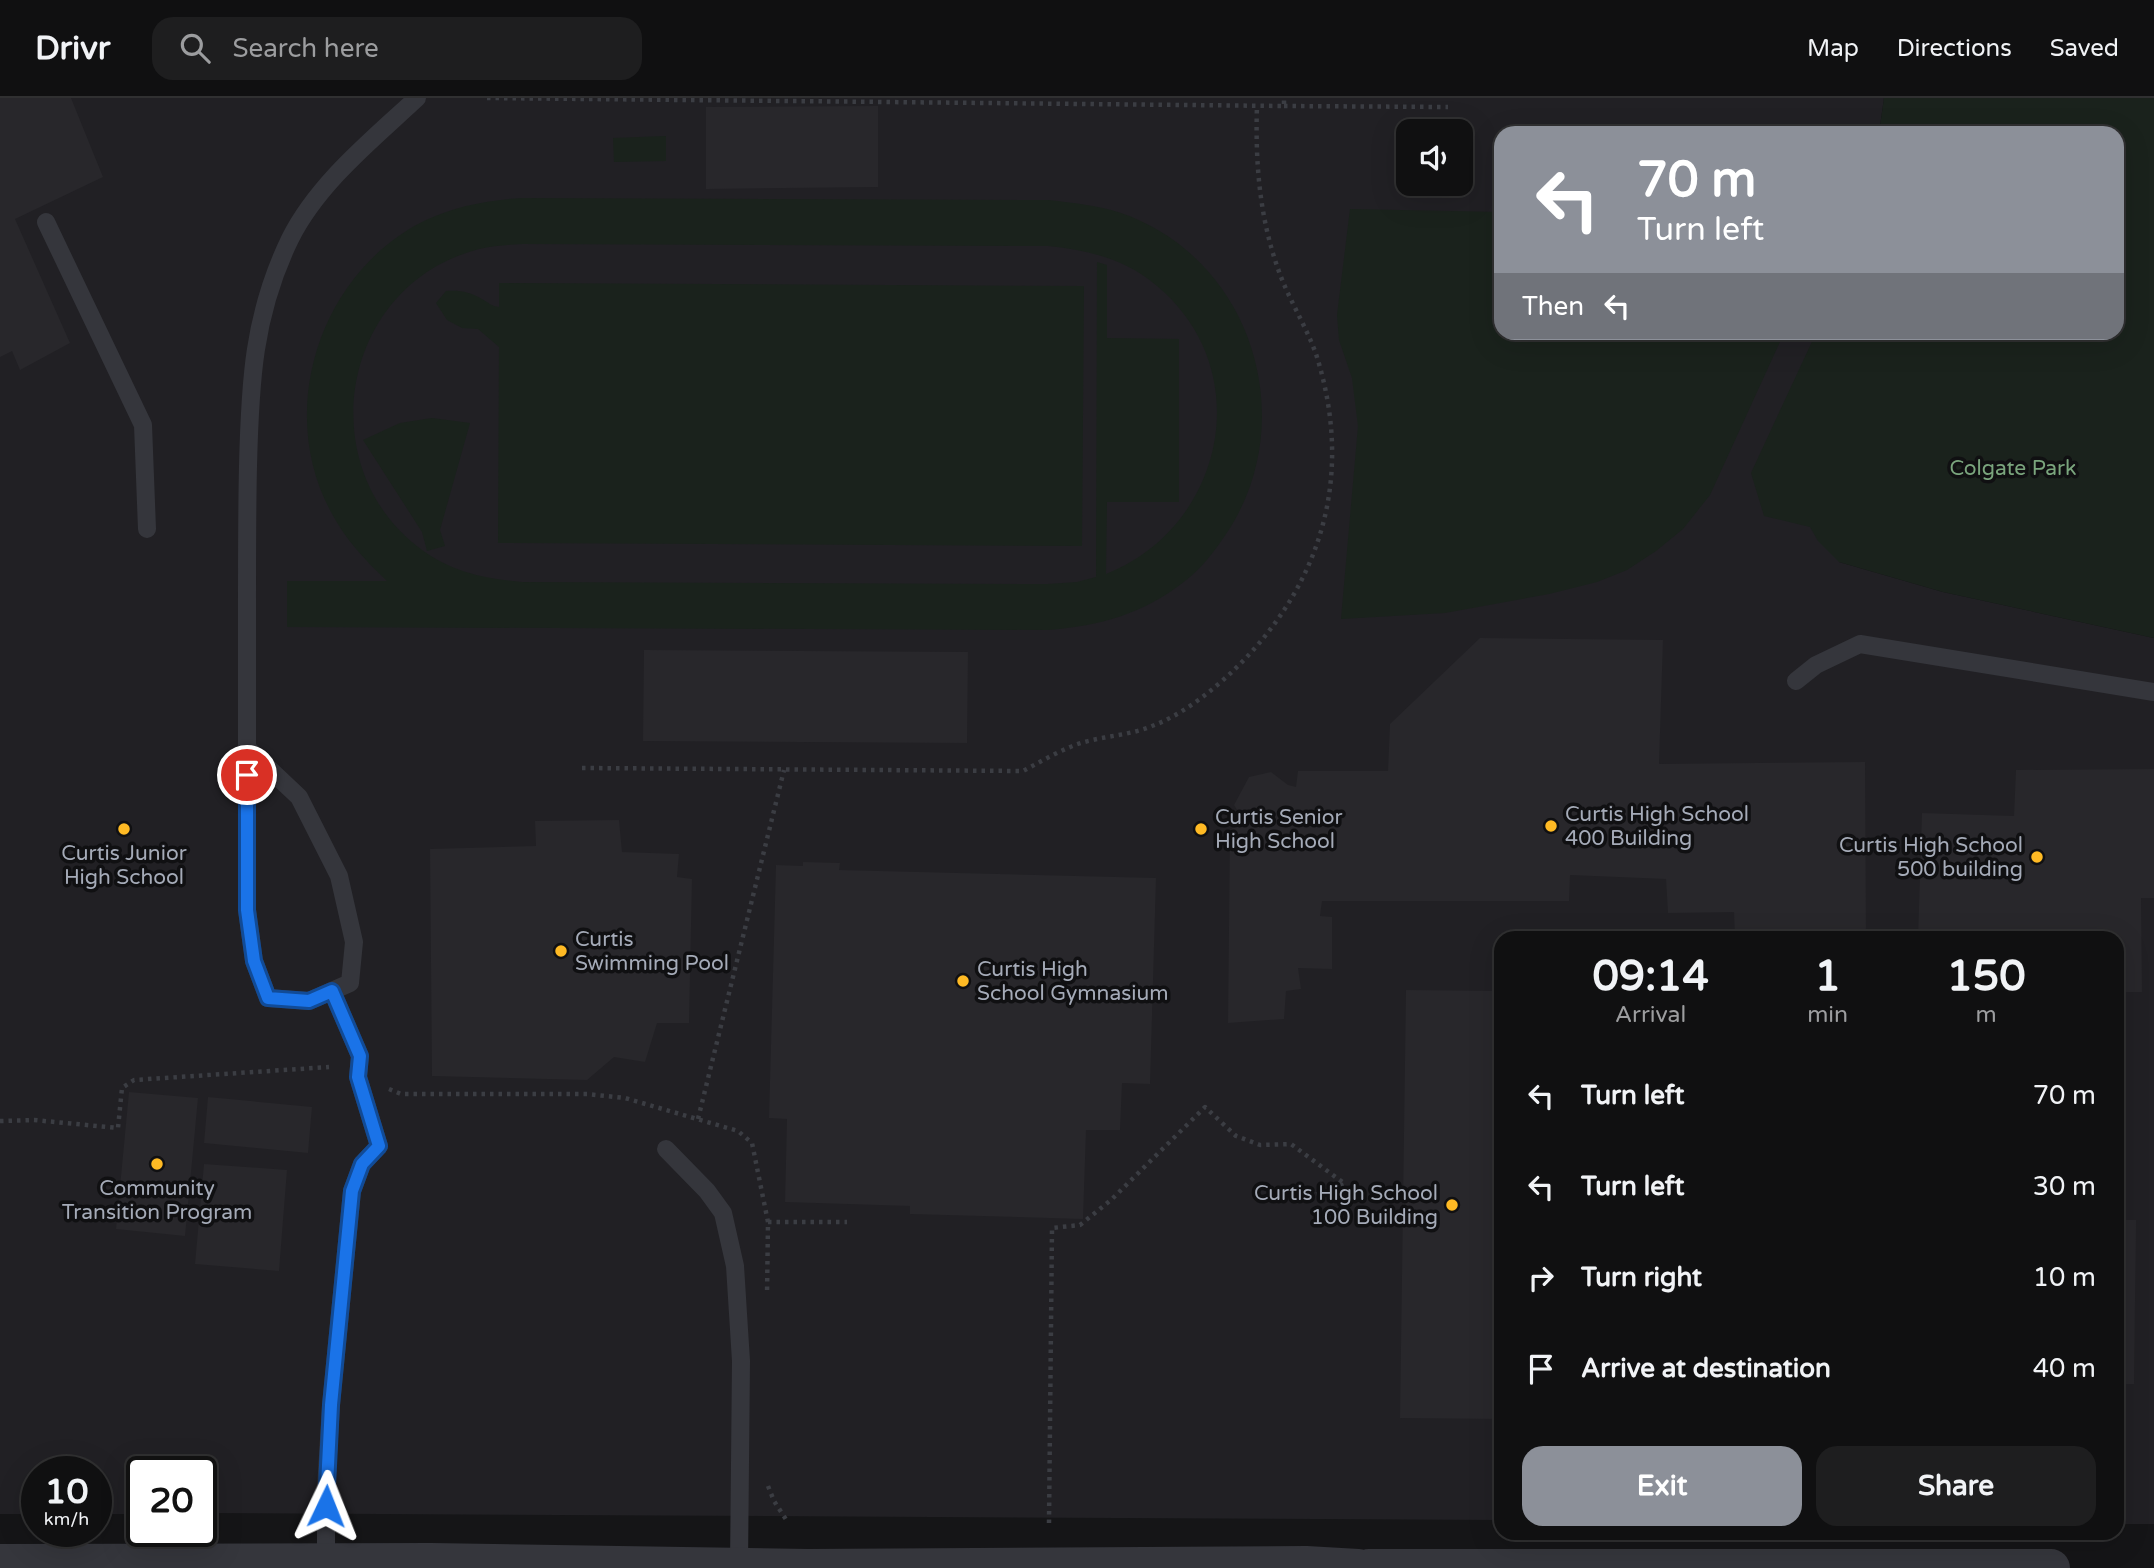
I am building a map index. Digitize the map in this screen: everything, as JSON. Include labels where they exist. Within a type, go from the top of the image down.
[{"type":"street","points":[[0,1563],[326,1562],[870,1567],[1306,1565],[1358,1568]]},
{"type":"street","points":[[1369,1568],[2051,1568]]},
{"type":"lane","points":[[247,748],[299,797],[340,876],[354,942],[350,982],[309,1001],[268,998],[254,961],[247,910],[246,528],[252,365],[263,310],[279,265],[306,213],[361,150],[417,98]]},
{"type":"lane","points":[[46,222],[143,425],[147,529]]},
{"type":"lane","points":[[1796,681],[1816,665],[1860,644],[2154,692]]},
{"type":"lane","points":[[326,1562],[326,1489],[331,1405],[352,1191],[362,1164],[379,1146],[358,1077],[360,1056],[332,991]]},
{"type":"lane","points":[[666,1149],[707,1191],[723,1213],[735,1266],[741,1361],[738,1565]]},
{"type":"path","points":[[487,98],[1448,107]]},
{"type":"path","points":[[1284,98],[1284,106]]},
{"type":"path","points":[[582,768],[1023,771],[1076,745],[1153,726],[1189,706],[1222,681],[1252,652],[1274,625],[1308,566],[1320,535],[1329,499],[1333,462],[1332,426],[1326,387],[1314,350],[1283,282],[1263,215],[1257,178],[1256,105]]},
{"type":"path","points":[[698,1119],[784,769]]},
{"type":"path","points":[[0,1121],[34,1120],[118,1128],[122,1088],[134,1080],[329,1067]]},
{"type":"path","points":[[382,1086],[401,1094],[587,1094],[625,1098],[738,1131],[752,1143],[768,1222],[767,1307]]},
{"type":"path","points":[[1049,1523],[1052,1228],[1080,1224],[1101,1208],[1205,1107],[1236,1136],[1260,1145],[1291,1144],[1345,1184],[1306,1198]]},
{"type":"path","points":[[768,1222],[847,1222]]},
{"type":"path","points":[[767,1481],[774,1502],[787,1521]]},
{"type":"shaded area","name":"Curtis Senior High School","points":[[0,98],[1884,98],[1880,126],[1494,126],[1494,340],[1823,340],[1839,562],[1943,592],[2154,638],[2154,1524],[2124,1524],[2124,931],[1494,931],[1494,1520],[217,1513],[217,1456],[126,1456],[126,1514],[112,1514],[112,1456],[21,1456],[21,1514],[0,1514]]},
{"type":"green space","name":"Colgate Park","points":[[1884,98],[2154,98],[2154,638],[1943,592],[1839,562],[1818,541],[1810,527],[1764,516],[1751,473],[1813,340],[2124,340],[2124,126],[1880,126]]},
{"type":"green space","points":[[666,136],[666,161],[614,162],[613,138]]},
{"type":"green space","points":[[522,198],[1048,200],[1094,206],[1121,213],[1167,235],[1204,267],[1233,306],[1252,350],[1261,397],[1260,445],[1248,493],[1220,543],[1185,581],[1137,610],[1103,621],[1067,628],[287,627],[287,581],[387,581],[363,557],[331,512],[315,472],[307,430],[309,388],[318,347],[335,308],[358,274],[388,244],[424,221],[484,202]],"holes":[[[522,244],[1048,246],[1106,257],[1133,269],[1157,286],[1189,321],[1208,360],[1217,402],[1214,444],[1201,484],[1178,521],[1146,552],[1106,574],[1107,502],[1179,502],[1179,339],[1107,338],[1107,265],[1097,262],[1096,577],[1077,582],[1048,584],[509,581],[457,569],[422,550],[387,516],[365,475],[354,431],[356,386],[368,343],[391,305],[425,273],[469,252],[488,247]]]},
{"type":"green space","points":[[1350,209],[1494,212],[1494,340],[1781,340],[1710,495],[1683,529],[1627,570],[1597,582],[1549,594],[1445,613],[1341,619],[1358,426],[1352,378],[1339,340],[1337,315]]},
{"type":"green space","points":[[499,283],[1084,286],[1082,546],[498,543],[499,347],[478,329],[462,328],[447,320],[436,303],[446,291],[456,291],[465,292],[499,307]]},
{"type":"green space","points":[[432,418],[470,423],[440,530],[445,546],[427,551],[422,532],[363,440],[400,423]]},
{"type":"building","points":[[0,98],[71,98],[103,177],[15,219],[70,343],[20,370],[12,351],[0,357]]},
{"type":"building","points":[[878,106],[878,187],[706,189],[706,107]]},
{"type":"building","name":"Curtis High School 400 Building","points":[[1480,638],[1663,640],[1659,764],[1865,762],[1866,931],[1735,931],[1734,912],[1668,913],[1666,879],[1570,875],[1569,901],[1322,901],[1320,916],[1332,917],[1332,969],[1298,968],[1301,989],[1286,991],[1284,1019],[1228,1023],[1230,830],[1244,821],[1234,805],[1249,777],[1271,772],[1288,785],[1296,787],[1298,771],[1388,771],[1390,724]]},
{"type":"building","points":[[644,650],[968,652],[967,743],[643,741]]},
{"type":"building","name":"Curtis High School 500 building","points":[[2154,769],[2154,898],[2141,898],[2142,992],[2124,992],[2124,931],[1918,931],[1922,813],[2014,816],[2016,770]]},
{"type":"building","name":"Curtis Swimming Pool","points":[[619,820],[622,852],[679,854],[677,877],[692,879],[689,1023],[657,1023],[645,1062],[614,1057],[587,1080],[432,1076],[430,849],[536,846],[535,821]]},
{"type":"building","name":"Curtis High School Gymnasium","points":[[803,862],[840,863],[839,870],[1156,878],[1150,1084],[1122,1083],[1120,1130],[1086,1130],[1083,1219],[910,1214],[910,1206],[785,1202],[787,1119],[769,1118],[776,865],[803,866]]},
{"type":"building","name":"Curtis High School 100 Building","points":[[1406,990],[1494,991],[1494,1419],[1400,1418]]},
{"type":"building","name":"Community Transition Program","points":[[129,1092],[198,1098],[185,1236],[116,1229]]},
{"type":"building","points":[[208,1097],[312,1107],[308,1153],[204,1143]]},
{"type":"building","points":[[204,1164],[287,1170],[279,1271],[195,1264]]},
{"type":"building","points":[[2124,1220],[2136,1220],[2134,1384],[2124,1384]]},
{"type":"place","name":"Curtis High School 400 Building","points":[[1551,826]]},
{"type":"place","name":"Curtis Junior High School","points":[[124,829]]},
{"type":"place","name":"Curtis Senior High School","points":[[1201,829]]},
{"type":"place","name":"Curtis High School 500 building","points":[[2037,857]]},
{"type":"place","name":"Curtis Swimming Pool","points":[[561,951]]},
{"type":"place","name":"Curtis High School Gymnasium","points":[[963,981]]},
{"type":"place","name":"Community Transition Program","points":[[157,1164]]},
{"type":"place","name":"Curtis High School 100 Building","points":[[1452,1205]]},
{"type":"route","points":[[247,775],[247,910],[254,961],[268,998],[309,1001],[332,991],[360,1056],[358,1077],[379,1146],[362,1164],[352,1191],[331,1405],[326,1506]]}]
